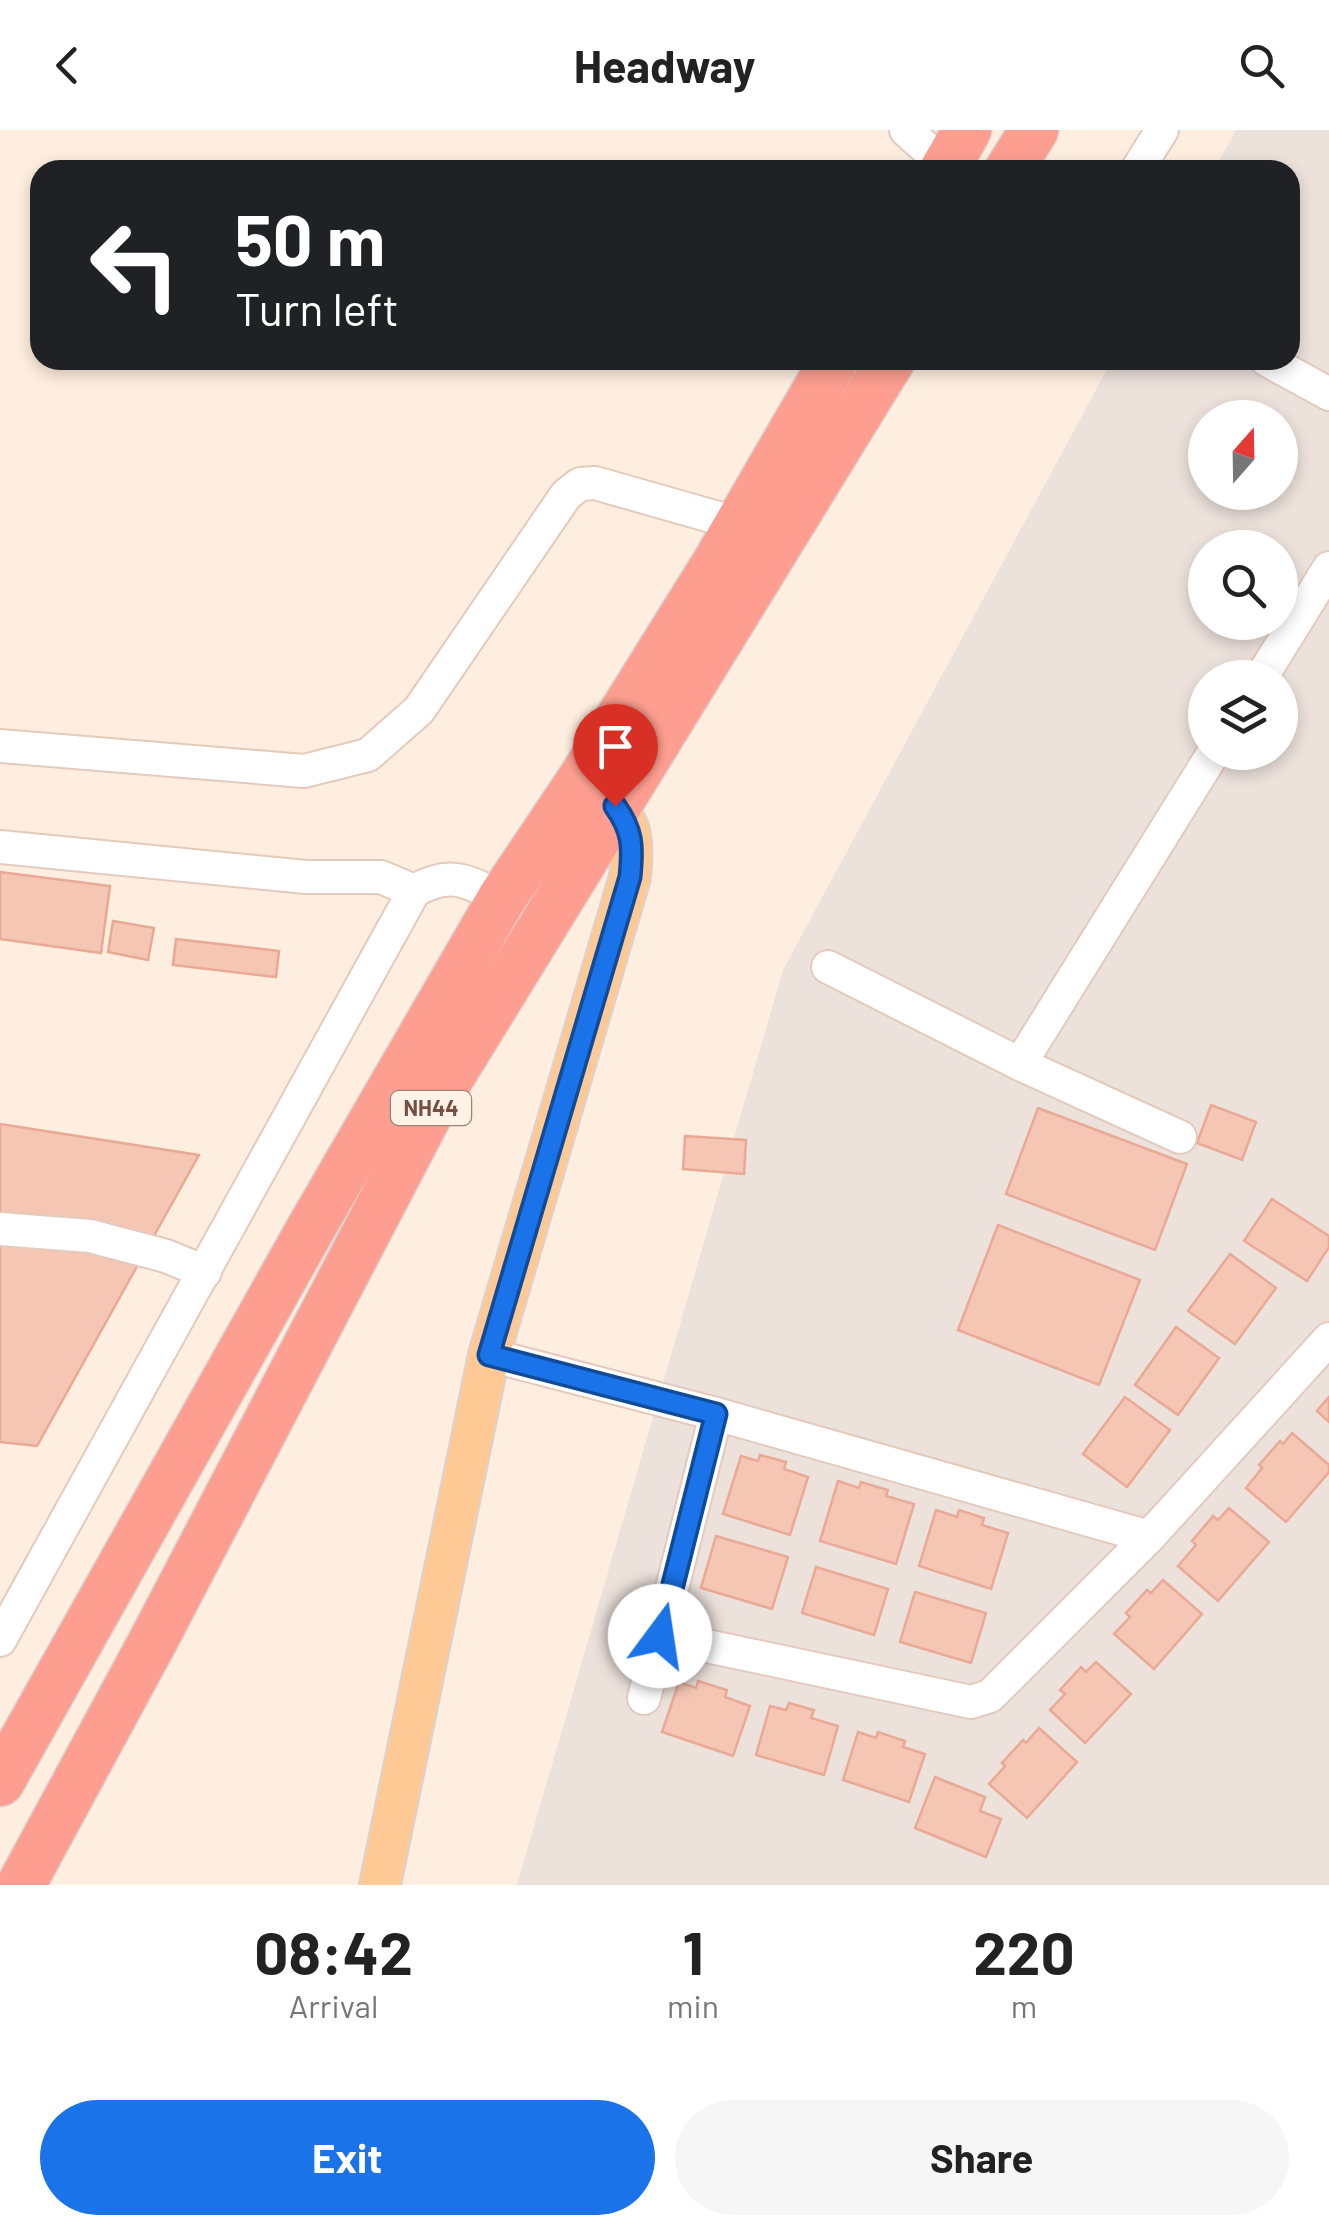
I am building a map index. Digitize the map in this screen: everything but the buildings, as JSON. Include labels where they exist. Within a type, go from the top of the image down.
[{"type":"highway","points":[[1015,160],[1034,130]]},
{"type":"highway","name":"NH44","points":[[21,1885],[739,524],[828,370]]},
{"type":"highway","name":"NH44","points":[[0,1782],[320,1212],[502,898],[597,794],[885,370]]},
{"type":"main road","points":[[380,1885],[489,1355],[630,877],[633,846],[625,820],[597,794]]},
{"type":"street","points":[[906,130],[952,155]]},
{"type":"street","points":[[1143,160],[1162,130]]},
{"type":"street","points":[[1286,370],[1329,394]]},
{"type":"street","points":[[0,746],[304,771],[368,755],[419,710],[566,496],[580,484],[596,483],[739,524]]},
{"type":"street","points":[[1271,660],[1329,568]]},
{"type":"street","points":[[1020,1064],[1203,770]]},
{"type":"street","points":[[0,848],[306,877],[381,878],[414,891]]},
{"type":"street","points":[[0,1640],[414,891],[434,880],[448,878],[473,884],[502,898]]},
{"type":"street","points":[[828,967],[1020,1064],[1180,1137]]},
{"type":"street","points":[[0,1229],[90,1236],[166,1256],[204,1272]]},
{"type":"street","points":[[660,1636],[981,1701],[1149,1536],[1329,1339]]},
{"type":"street","points":[[489,1355],[716,1414],[1149,1536]]},
{"type":"street","points":[[644,1698],[716,1414]]},
{"type":"shaded area","points":[[1236,130],[1329,130],[1329,1885],[517,1885],[783,970],[1107,370],[1300,370],[1300,160],[1220,160]]},
{"type":"route","points":[[615,806],[625,820],[633,846],[630,877],[489,1355],[716,1414],[660,1636]]}]
